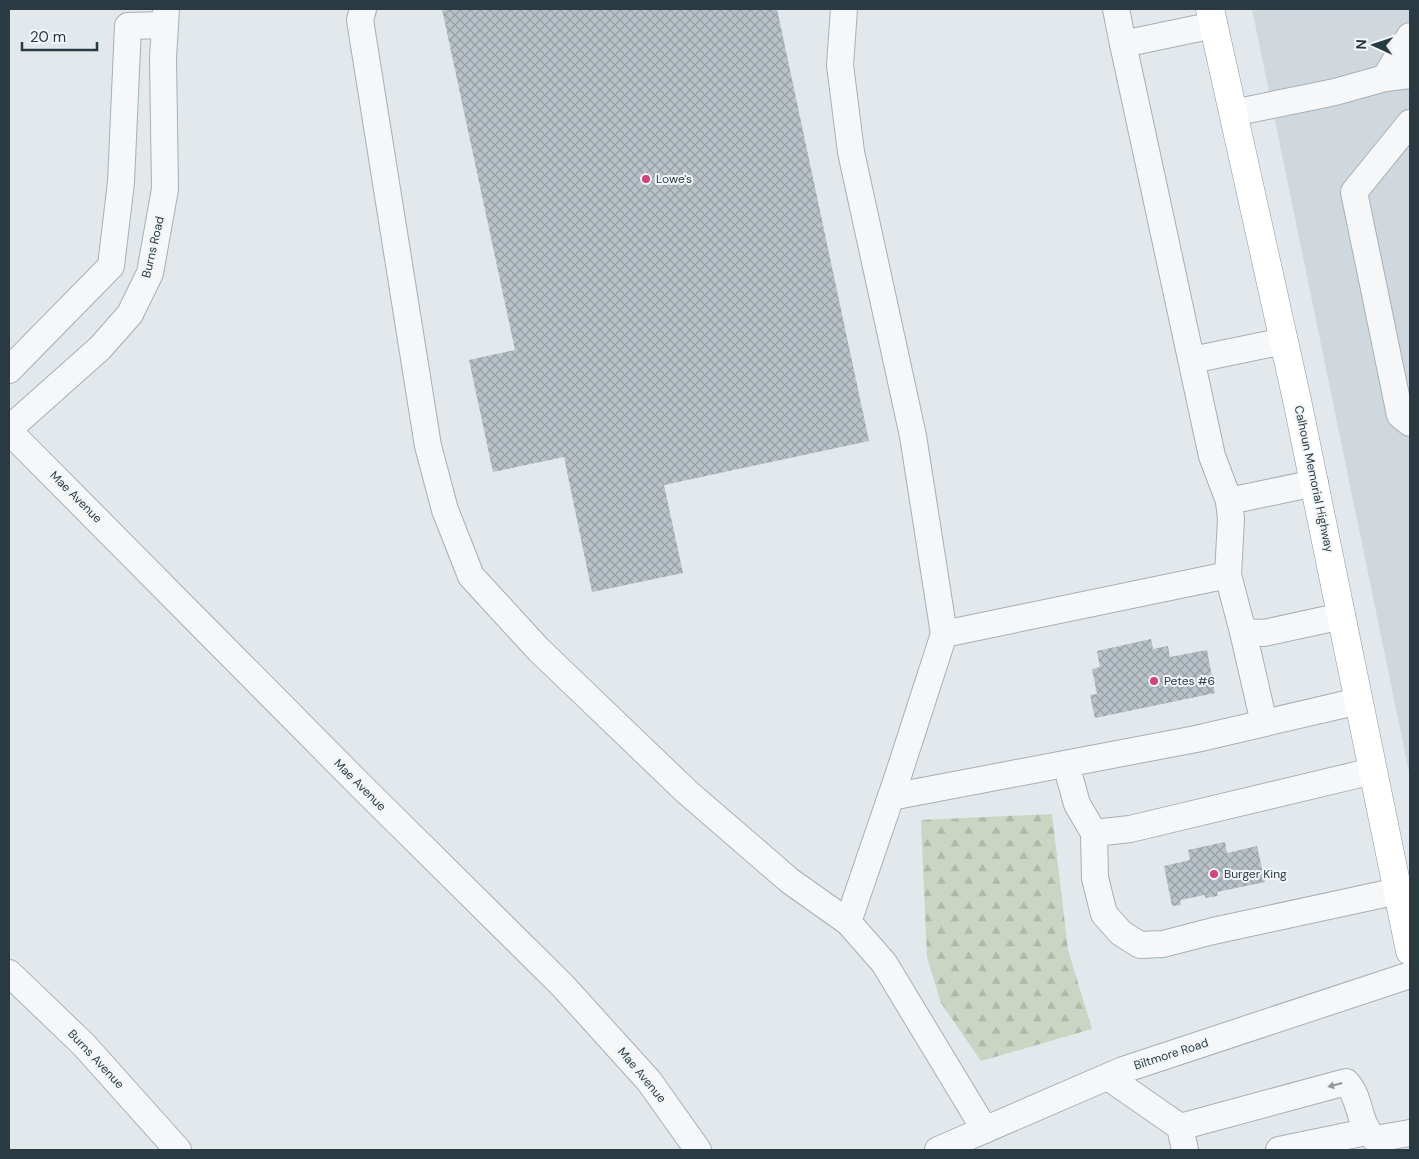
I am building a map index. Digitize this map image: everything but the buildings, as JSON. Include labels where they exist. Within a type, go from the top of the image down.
[{"type":"highway","name":"Calhoun Memorial Highway","points":[[1212,17],[1284,342],[1410,951]]},
{"type":"street","points":[[363,9],[360,20],[428,446],[445,510],[472,576],[538,649],[687,792],[790,881],[848,922],[884,963],[985,1130]]},
{"type":"street","points":[[844,9],[840,65],[851,152],[913,436],[944,634],[848,922]]},
{"type":"street","points":[[1116,9],[1212,456],[1229,501],[1231,519],[1228,575],[1264,723]]},
{"type":"street","points":[[9,370],[111,266],[121,182],[128,26],[165,17]]},
{"type":"street","name":"Burns Road","points":[[9,430],[100,348],[130,314],[150,273],[165,189],[165,17]]},
{"type":"street","points":[[1123,44],[1212,17]]},
{"type":"street","points":[[1385,78],[1410,36]]},
{"type":"street","points":[[1233,113],[1336,92],[1385,78],[1410,75]]},
{"type":"street","points":[[1410,123],[1354,192],[1400,415],[1410,423]]},
{"type":"street","points":[[111,266],[143,288]]},
{"type":"street","points":[[1192,360],[1284,342]]},
{"type":"street","name":"Mae Avenue","points":[[9,430],[354,779],[563,986],[649,1081],[698,1150]]},
{"type":"street","points":[[1229,501],[1314,484]]},
{"type":"street","points":[[944,634],[1228,575]]},
{"type":"street","points":[[1243,632],[1264,633],[1342,616]]},
{"type":"street","points":[[891,797],[1196,739],[1359,701]]},
{"type":"street","points":[[1066,764],[1077,804],[1094,833],[1095,878],[1104,914],[1121,933],[1140,945],[1163,944],[1213,931],[1398,891]]},
{"type":"street","points":[[1094,833],[1130,829],[1373,771]]},
{"type":"street","name":"Burns Avenue","points":[[9,973],[84,1045],[178,1150]]},
{"type":"street","name":"Biltmore Road","points":[[938,1150],[1108,1076],[1410,974]]},
{"type":"street","points":[[1108,1076],[1182,1138],[1346,1082],[1354,1090],[1366,1132],[1375,1139],[1410,1133]]},
{"type":"street","points":[[1279,1150],[1366,1132]]},
{"type":"shaded area","points":[[1252,9],[1410,9],[1410,777]]},
{"type":"green space","points":[[1052,814],[1068,950],[1092,1029],[981,1061],[941,1003],[927,957],[921,820]]},
{"type":"place","name":"Lowe's","points":[[646,179]]},
{"type":"place","name":"Petes #6","points":[[1154,681]]},
{"type":"place","name":"Burger King","points":[[1214,874]]}]
